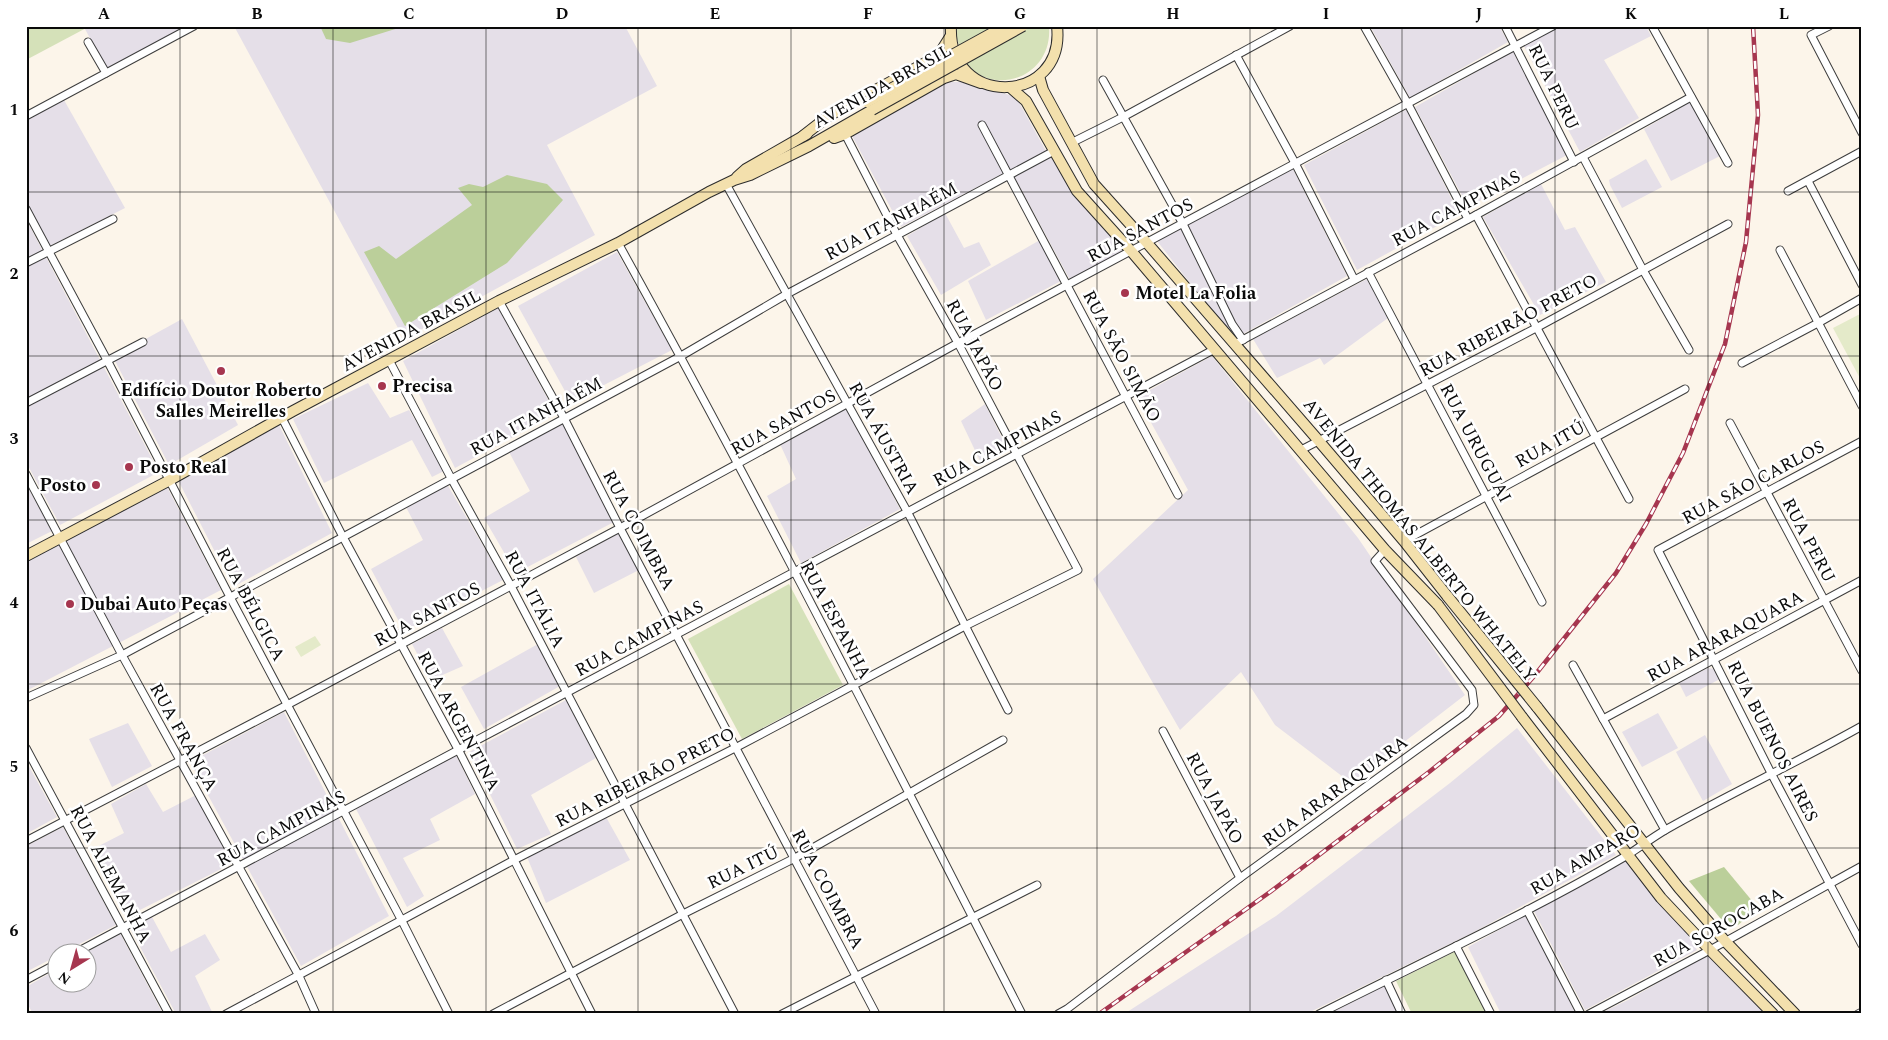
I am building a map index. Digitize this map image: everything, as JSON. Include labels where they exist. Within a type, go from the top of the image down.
[{"type":"main road","points":[[951,26],[950,38],[959,64],[969,75],[981,83]]},
{"type":"main road","name":"AVENIDA BRASIL","points":[[26,556],[499,301],[618,243],[678,208],[730,182],[750,175],[809,146],[869,106],[1005,26]]},
{"type":"main road","name":"AVENIDA BRASIL","points":[[803,136],[869,106],[1023,26]]},
{"type":"main road","points":[[1011,88],[1026,84],[1039,76],[1049,65],[1056,51],[1057,26]]},
{"type":"main road","name":"AVENIDA BRASIL","points":[[730,182],[746,170],[803,136],[830,116],[938,56],[950,38]]},
{"type":"main road","name":"AVENIDA BRASIL","points":[[809,146],[845,134],[944,78],[956,74],[996,88],[1011,88]]},
{"type":"main road","name":"AVENIDA THOMAS ALBERTO WHATELY","points":[[1039,76],[1043,90],[1094,184],[1239,342],[1318,440],[1404,541],[1644,844],[1725,941],[1795,1014]]},
{"type":"main road","name":"AVENIDA THOMAS ALBERTO WHATELY","points":[[1011,88],[1026,100],[1078,191],[1385,550],[1438,605],[1522,718],[1661,898],[1773,1014]]},
{"type":"street","points":[[26,116],[194,26]]},
{"type":"street","points":[[1071,143],[1123,117],[1290,26]]},
{"type":"street","points":[[1364,26],[1408,104],[1468,219]]},
{"type":"street","name":"RUA PERU","points":[[1505,26],[1574,162]]},
{"type":"street","name":"RUA SANTOS","points":[[26,841],[512,586],[738,465],[958,343],[1132,252],[1553,26]]},
{"type":"street","points":[[1652,26],[1728,163]]},
{"type":"street","points":[[1829,26],[1811,35],[1862,133]]},
{"type":"street","points":[[88,42],[106,73]]},
{"type":"street","points":[[1236,55],[1295,163],[1354,279]]},
{"type":"street","points":[[1103,80],[1183,224],[1239,342]]},
{"type":"street","name":"RUA CAMPINAS","points":[[1239,342],[1354,279],[1476,216],[1691,97]]},
{"type":"street","name":"RUA SÃO SIMÃO","points":[[982,125],[1178,495]]},
{"type":"street","name":"RUA JAPÃO","points":[[845,134],[897,235],[958,343],[1078,570]]},
{"type":"street","name":"RUA ITANHAÉM","points":[[26,698],[122,655],[681,356],[787,294],[1054,151]]},
{"type":"street","points":[[1788,191],[1862,151]]},
{"type":"street","points":[[1583,157],[1643,270],[1689,350]]},
{"type":"street","points":[[1808,181],[1862,285]]},
{"type":"street","name":"RUA ÁUSTRIA","points":[[730,182],[787,294],[908,512],[1008,710]]},
{"type":"street","name":"RUA BÉLGICA","points":[[26,209],[402,921],[449,1014]]},
{"type":"street","points":[[1476,216],[1629,499]]},
{"type":"street","points":[[26,264],[113,219]]},
{"type":"street","name":"RUA RIBEIRÃO PRETO","points":[[1301,450],[1536,328],[1728,224]]},
{"type":"street","name":"RUA ESPANHA","points":[[618,243],[681,356],[909,792],[1022,1014]]},
{"type":"street","points":[[1780,250],[1862,406]]},
{"type":"street","name":"RUA URUGUAI","points":[[1368,272],[1542,602]]},
{"type":"street","points":[[1742,363],[1862,298]]},
{"type":"street","name":"RUA COIMBRA","points":[[499,301],[564,418],[876,1014]]},
{"type":"street","points":[[26,403],[143,342]]},
{"type":"street","name":"RUA CAMPINAS","points":[[97,942],[1215,349]]},
{"type":"street","name":"RUA ITÁLIA","points":[[389,360],[451,478],[512,586],[735,1014]]},
{"type":"street","name":"RUA ITÚ","points":[[1404,541],[1685,389]]},
{"type":"street","name":"RUA ARGENTINA","points":[[282,418],[343,537],[459,751],[592,1014]]},
{"type":"street","name":"RUA PERU","points":[[1730,423],[1862,671]]},
{"type":"street","name":"RUA SÃO CARLOS","points":[[1658,550],[1862,441]]},
{"type":"street","name":"RUA FRANÇA","points":[[26,474],[62,538],[122,655],[298,976],[316,1014]]},
{"type":"street","name":"RUA ARARAQUARA","points":[[1058,1014],[1240,878],[1466,714],[1474,704],[1472,690],[1375,561],[1385,550]]},
{"type":"street","name":"RUA BUENOS AIRES","points":[[1658,550],[1771,773],[1862,945]]},
{"type":"street","name":"RUA RIBEIRÃO PRETO","points":[[226,1014],[514,860],[737,748],[965,626],[1078,570]]},
{"type":"street","name":"RUA ARARAQUARA","points":[[1603,719],[1862,580]]},
{"type":"street","points":[[1573,665],[1665,830]]},
{"type":"street","name":"RUA AMPARO","points":[[1319,1014],[1526,910],[1627,855],[1665,830],[1862,726]]},
{"type":"street","name":"RUA JAPÃO","points":[[1163,731],[1240,878]]},
{"type":"street","name":"RUA ITÚ","points":[[493,1014],[683,914],[795,858],[1003,740]]},
{"type":"street","name":"RUA ALEMANHA","points":[[26,748],[169,1014]]},
{"type":"street","name":"RUA SOROCABA","points":[[1589,1014],[1862,866]]},
{"type":"street","points":[[782,1014],[1037,885]]},
{"type":"street","points":[[1526,910],[1580,1014]]},
{"type":"street","points":[[1456,946],[1491,1014]]},
{"type":"street","points":[[26,980],[48,968]]},
{"type":"street","points":[[1386,980],[1402,1014]]},
{"type":"shaded area","points":[[90,26],[187,26],[107,70],[85,29]]},
{"type":"shaded area","points":[[234,26],[625,26],[657,86],[547,145],[595,235],[404,339]]},
{"type":"shaded area","points":[[1370,26],[1499,26],[1508,42],[1410,98]]},
{"type":"shaded area","points":[[1561,26],[1646,26],[1651,36],[1604,60],[1639,118],[1580,152],[1524,46]]},
{"type":"shaded area","points":[[1513,51],[1567,155],[1468,207],[1415,107]]},
{"type":"shaded area","points":[[948,82],[967,82],[1016,97],[1046,151],[901,227],[851,134]]},
{"type":"shaded area","points":[[64,100],[125,208],[50,246],[26,201],[26,120]]},
{"type":"shaded area","points":[[1690,102],[1720,156],[1671,181],[1644,129]]},
{"type":"shaded area","points":[[1407,109],[1459,214],[1357,270],[1304,165]]},
{"type":"shaded area","points":[[1053,155],[1126,251],[1070,280],[1014,176]]},
{"type":"shaded area","points":[[1646,159],[1662,187],[1622,208],[1609,180]]},
{"type":"shaded area","points":[[1293,169],[1347,276],[1234,339],[1157,241]]},
{"type":"shaded area","points":[[1541,184],[1565,230],[1575,227],[1606,282],[1540,315],[1483,217]]},
{"type":"shaded area","points":[[945,213],[964,248],[979,242],[991,265],[941,295],[907,236]]},
{"type":"shaded area","points":[[26,219],[159,472],[60,525],[26,462]]},
{"type":"shaded area","points":[[1040,240],[1061,281],[986,320],[968,281]]},
{"type":"shaded area","points":[[617,252],[672,350],[571,402],[518,306]]},
{"type":"shaded area","points":[[1367,279],[1388,318],[1324,365],[1320,358],[1277,378],[1253,339]]},
{"type":"shaded area","points":[[498,308],[556,414],[455,468],[403,361]]},
{"type":"shaded area","points":[[182,319],[238,425],[169,465],[113,357]]},
{"type":"shaded area","points":[[1212,356],[1358,538],[1465,695],[1351,783],[1275,725],[1241,672],[1180,730],[1093,579],[1188,490],[1137,397]]},
{"type":"shaded area","points":[[368,383],[390,418],[409,410],[446,470],[432,477],[412,440],[324,483],[293,419]]},
{"type":"shaded area","points":[[985,404],[1008,450],[982,465],[961,421]]},
{"type":"shaded area","points":[[846,408],[900,509],[801,563],[767,496],[796,479],[780,444]]},
{"type":"shaded area","points":[[563,422],[614,522],[516,573],[484,518],[530,491],[509,452]]},
{"type":"shaded area","points":[[279,425],[332,533],[233,587],[179,482]]},
{"type":"shaded area","points":[[26,484],[52,531],[26,544]]},
{"type":"shaded area","points":[[447,484],[503,580],[404,631],[371,569],[423,540],[406,507]]},
{"type":"shaded area","points":[[167,487],[221,590],[26,691],[26,562]]},
{"type":"shaded area","points":[[619,533],[639,570],[594,593],[576,557]]},
{"type":"shaded area","points":[[442,628],[463,666],[431,680],[412,644]]},
{"type":"shaded area","points":[[538,644],[560,686],[484,729],[461,687]]},
{"type":"shaded area","points":[[1708,668],[1715,669],[1720,679],[1686,697],[1679,683]]},
{"type":"shaded area","points":[[566,700],[596,758],[531,795],[551,834],[517,849],[469,752]]},
{"type":"shaded area","points":[[284,712],[389,916],[301,966],[190,762]]},
{"type":"shaded area","points":[[1658,713],[1678,748],[1642,767],[1622,732]]},
{"type":"shaded area","points":[[128,723],[152,766],[112,787],[89,739]]},
{"type":"shaded area","points":[[1517,728],[1616,855],[1472,933],[1306,1014],[1124,1014],[1276,916],[1450,783]]},
{"type":"shaded area","points":[[1705,735],[1732,784],[1703,801],[1676,752]]},
{"type":"shaded area","points":[[456,755],[475,794],[430,819],[440,840],[403,858],[424,896],[407,907],[356,809]]},
{"type":"shaded area","points":[[26,761],[57,817],[26,834]]},
{"type":"shaded area","points":[[146,784],[163,812],[198,794],[235,862],[126,917],[91,850],[124,833],[111,804]]},
{"type":"shaded area","points":[[606,817],[630,860],[546,903],[527,857]]},
{"type":"shaded area","points":[[63,827],[116,925],[83,942],[48,942],[48,961],[26,972],[26,846]]},
{"type":"shaded area","points":[[1626,860],[1684,928],[1697,950],[1585,1010],[1534,911]]},
{"type":"shaded area","points":[[1526,915],[1576,1014],[1501,1014],[1468,947]]},
{"type":"shaded area","points":[[152,917],[171,952],[205,934],[220,960],[195,976],[213,1014],[176,1014],[131,930]]},
{"type":"shaded area","points":[[120,933],[163,1014],[33,1014],[26,1001],[26,987],[48,974],[48,992],[98,992],[98,946]]},
{"type":"shaded area","points":[[1707,955],[1765,1014],[1599,1014],[1628,1000]]},
{"type":"shaded area","points":[[1385,985],[1399,1014],[1329,1014]]},
{"type":"green space","points":[[26,26],[90,26],[26,60]]},
{"type":"green space","points":[[320,26],[405,26],[350,43],[326,39]]},
{"type":"green space","points":[[956,26],[1049,26],[1047,46],[1039,62],[1026,73],[1011,79],[995,80],[979,75],[967,63],[956,34]]},
{"type":"green space","points":[[507,175],[547,184],[563,200],[507,263],[405,326],[364,252],[379,246],[396,259],[472,205],[458,188],[469,184],[483,187]]},
{"type":"green space","points":[[1862,313],[1862,382],[1833,328]]},
{"type":"green space","points":[[789,584],[843,685],[742,739],[688,639]]},
{"type":"green space","points":[[315,636],[321,645],[301,657],[295,647]]},
{"type":"green space","points":[[1724,867],[1758,908],[1738,925],[1726,925],[1689,881]]},
{"type":"green space","points":[[1456,951],[1487,1014],[1412,1014],[1396,981]]},
{"type":"railway","points":[[1099,1014],[1270,892],[1429,772],[1499,716],[1535,675],[1616,573],[1646,524],[1683,453],[1725,344],[1746,242],[1758,115],[1753,26]]},
{"type":"place","name":"Motel La Folia","points":[[1125,293]]},
{"type":"place","name":"Edifício Doutor Roberto Salles Meirelles","points":[[221,371]]},
{"type":"place","name":"Precisa","points":[[382,386]]},
{"type":"place","name":"Posto Real","points":[[129,467]]},
{"type":"place","name":"Posto","points":[[96,485]]},
{"type":"place","name":"Dubai Auto Peças","points":[[70,604]]}]
